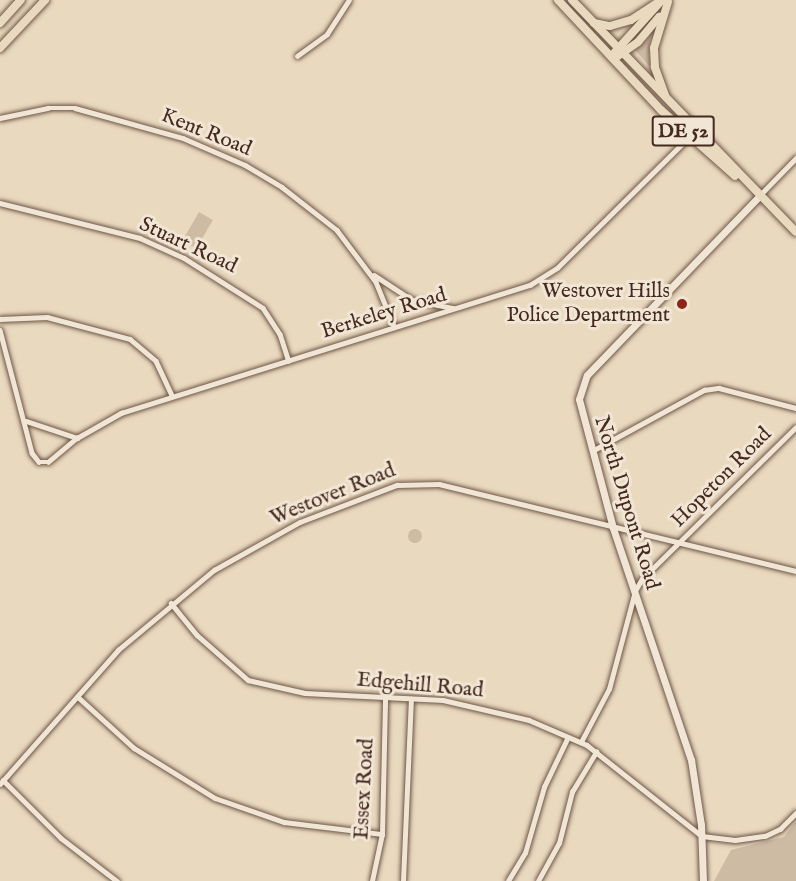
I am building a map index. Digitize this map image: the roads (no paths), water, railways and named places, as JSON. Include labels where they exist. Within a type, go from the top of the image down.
[{"type":"highway","points":[[0,21],[16,0]]},
{"type":"highway","points":[[0,21],[21,0]]},
{"type":"highway","points":[[0,48],[45,0]]},
{"type":"highway","points":[[22,25],[51,0]]},
{"type":"main road","name":"DE 52","points":[[558,0],[611,59],[689,137],[759,196]]},
{"type":"main road","name":"DE 52","points":[[572,0],[619,52],[670,104],[698,128],[795,232]]},
{"type":"main road","points":[[611,59],[648,32],[665,0]]},
{"type":"main road","points":[[594,23],[610,26],[631,20],[665,0]]},
{"type":"main road","points":[[665,0],[654,58],[670,104]]},
{"type":"main road","name":"North Dupont Road","points":[[703,881],[702,837],[686,744],[613,528],[579,405],[585,378],[759,196]]},
{"type":"street","points":[[297,56],[327,34],[349,0]]},
{"type":"street","name":"Kent Road","points":[[0,118],[48,108],[75,108],[199,144],[254,170],[314,209],[337,230],[366,266],[395,292],[429,305],[456,309]]},
{"type":"street","name":"Berkeley Road","points":[[26,421],[32,453],[39,462],[48,462],[76,438],[121,413],[394,326],[514,292],[557,268],[698,128]]},
{"type":"street","points":[[759,196],[796,158]]},
{"type":"street","name":"Stuart Road","points":[[0,203],[140,238],[184,258],[263,308],[280,334],[289,361]]},
{"type":"street","name":"Kent Road","points":[[366,266],[394,326]]},
{"type":"street","points":[[0,319],[46,317],[130,339],[156,361],[172,396]]},
{"type":"street","points":[[0,330],[26,421],[76,438]]},
{"type":"street","points":[[592,451],[704,390],[719,387],[796,408]]},
{"type":"street","name":"Hopeton Road","points":[[581,742],[609,689],[635,591],[654,565],[680,543],[796,427]]},
{"type":"street","name":"Westover Road","points":[[2,782],[117,650],[171,603],[214,570],[300,522],[411,482],[461,489],[796,571]]},
{"type":"street","name":"Edgehill Road","points":[[171,603],[197,635],[248,680],[305,693],[479,705],[529,720],[581,742],[596,752],[702,837]]},
{"type":"street","points":[[78,697],[134,748],[215,798],[284,822],[382,834]]},
{"type":"street","name":"Essex Road","points":[[372,881],[382,834],[385,698]]},
{"type":"street","name":"Essex Road","points":[[403,881],[411,699]]},
{"type":"street","points":[[508,881],[525,853],[543,787],[568,737]]},
{"type":"street","points":[[538,881],[559,843],[572,792],[596,752]]},
{"type":"street","points":[[2,782],[61,838],[117,881]]},
{"type":"street","points":[[702,837],[735,840],[765,836],[780,829],[796,813]]},
{"type":"place","name":"Westover Hills Police Department","points":[[682,304]]}]
